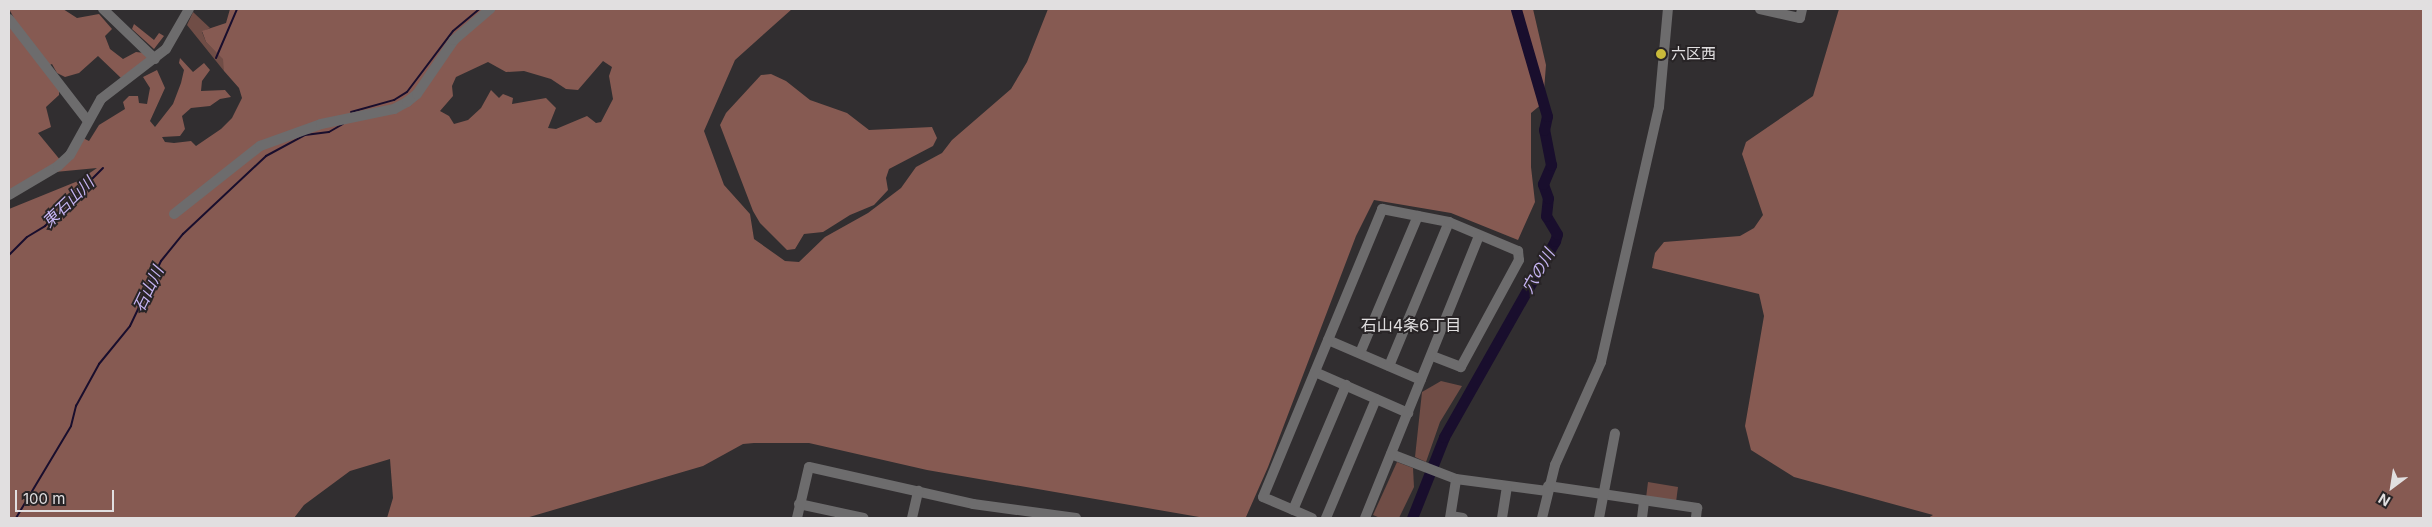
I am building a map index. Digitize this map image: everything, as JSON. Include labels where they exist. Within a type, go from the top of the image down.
[{"type":"street","points":[[103,9],[155,59]]},
{"type":"street","points":[[9,195],[58,166],[70,155],[87,120],[108,93],[155,59],[173,40],[188,9]]},
{"type":"street","points":[[174,214],[260,146],[321,124],[394,109],[407,102],[417,94],[454,40],[490,9]]},
{"type":"street","points":[[1542,518],[1547,489],[1601,362],[1659,107],[1668,9]]},
{"type":"street","points":[[1760,9],[1800,18],[1802,9]]},
{"type":"street","points":[[9,19],[87,120]]},
{"type":"street","points":[[1312,518],[1263,497],[1382,210],[1449,222],[1518,251],[1519,260],[1461,367],[1432,356]]},
{"type":"street","points":[[1360,353],[1418,216]]},
{"type":"street","points":[[1389,366],[1449,222]]},
{"type":"street","points":[[1365,518],[1480,236]]},
{"type":"street","points":[[1328,340],[1422,380]]},
{"type":"street","points":[[1314,372],[1408,413]]},
{"type":"street","points":[[1293,510],[1346,385]]},
{"type":"street","points":[[1326,518],[1376,398]]},
{"type":"street","points":[[1599,518],[1615,433]]},
{"type":"street","points":[[1391,454],[1456,479],[1507,486],[1603,494],[1697,508],[1696,518]]},
{"type":"street","points":[[797,518],[809,467],[1024,515],[1076,518]]},
{"type":"street","points":[[1456,479],[1450,517],[1463,518]]},
{"type":"street","points":[[1502,518],[1507,486]]},
{"type":"street","points":[[912,518],[918,491]]},
{"type":"street","points":[[1642,518],[1644,501]]},
{"type":"street","points":[[799,504],[864,518]]},
{"type":"shaded area","points":[[9,9],[63,9],[77,18],[99,14],[112,29],[105,36],[110,49],[123,59],[136,52],[145,53],[149,58],[121,78],[98,56],[79,73],[65,77],[57,73],[52,64],[43,68],[59,90],[59,95],[46,107],[51,127],[38,133],[61,161],[9,190],[9,27],[14,18]]},
{"type":"shaded area","points":[[230,9],[792,9],[735,60],[704,131],[724,185],[750,214],[754,239],[785,261],[799,262],[825,237],[868,213],[901,188],[916,167],[942,153],[952,140],[1011,89],[1027,62],[1048,9],[1533,9],[1546,65],[1543,103],[1531,113],[1531,167],[1535,202],[1518,240],[1451,213],[1374,200],[1356,236],[1268,467],[1246,517],[1205,518],[927,470],[809,443],[754,443],[743,444],[703,466],[526,518],[387,518],[393,498],[390,459],[350,471],[304,505],[294,518],[9,518],[9,209],[78,181],[97,168],[55,172],[83,138],[89,141],[99,125],[125,109],[123,102],[129,96],[138,96],[139,103],[147,104],[150,88],[143,77],[157,70],[165,88],[150,121],[155,127],[173,104],[181,83],[184,70],[179,63],[180,58],[193,72],[204,63],[210,70],[202,81],[201,91],[225,90],[231,97],[220,99],[210,106],[191,108],[182,116],[185,129],[180,136],[162,137],[165,142],[191,141],[196,146],[221,129],[232,118],[242,98],[239,88],[224,71],[223,59],[206,42],[202,31],[226,23]],"holes":[[[603,61],[612,67],[609,76],[613,99],[601,122],[596,123],[587,116],[556,129],[548,128],[556,108],[546,98],[512,104],[513,98],[503,94],[499,98],[491,90],[481,108],[468,120],[454,124],[449,116],[440,111],[453,96],[452,86],[456,77],[488,62],[506,72],[524,71],[551,79],[566,89],[578,90]]]},
{"type":"shaded area","points":[[1839,9],[2423,9],[2423,518],[1928,518],[1933,515],[1794,477],[1751,450],[1745,426],[1764,316],[1759,294],[1652,268],[1655,253],[1664,242],[1740,236],[1754,228],[1763,215],[1742,154],[1746,142],[1813,96]]},
{"type":"shaded area","points":[[193,12],[210,28],[202,32],[206,42],[225,60],[224,71],[187,25]]},
{"type":"shaded area","points":[[134,24],[154,40],[159,33],[164,36],[154,49],[132,29]]},
{"type":"shaded area","points":[[771,74],[786,81],[810,100],[847,113],[869,130],[932,127],[937,138],[933,146],[889,169],[886,178],[888,190],[874,205],[850,215],[823,232],[804,234],[795,249],[787,250],[760,223],[753,211],[720,125],[726,113],[761,75]]},
{"type":"shaded area","points":[[1441,381],[1462,386],[1440,422],[1426,462],[1415,457],[1422,392]]},
{"type":"shaded area","points":[[1397,462],[1413,468],[1414,487],[1399,518],[1380,518],[1373,515]]},
{"type":"shaded area","points":[[1648,482],[1678,487],[1676,502],[1646,498]]},
{"type":"waterway","name":"東石山川","points":[[216,58],[237,9]]},
{"type":"waterway","name":"石山川","points":[[351,112],[394,100],[407,92],[453,31],[479,9]]},
{"type":"waterway","name":"穴の川","points":[[1412,518],[1444,437],[1555,241],[1557,234],[1546,216],[1548,198],[1543,184],[1551,165],[1544,130],[1547,116],[1516,9]]},
{"type":"waterway","name":"石山川","points":[[16,518],[71,426],[76,406],[99,364],[130,326],[161,261],[183,234],[266,156],[305,135],[329,132],[343,124]]},
{"type":"waterway","name":"東石山川","points":[[9,255],[27,237],[45,226],[103,168]]},
{"type":"place","name":"六区西","points":[[1661,54]]},
{"type":"district","name":"石山4条6丁目","points":[[1411,325]]}]
